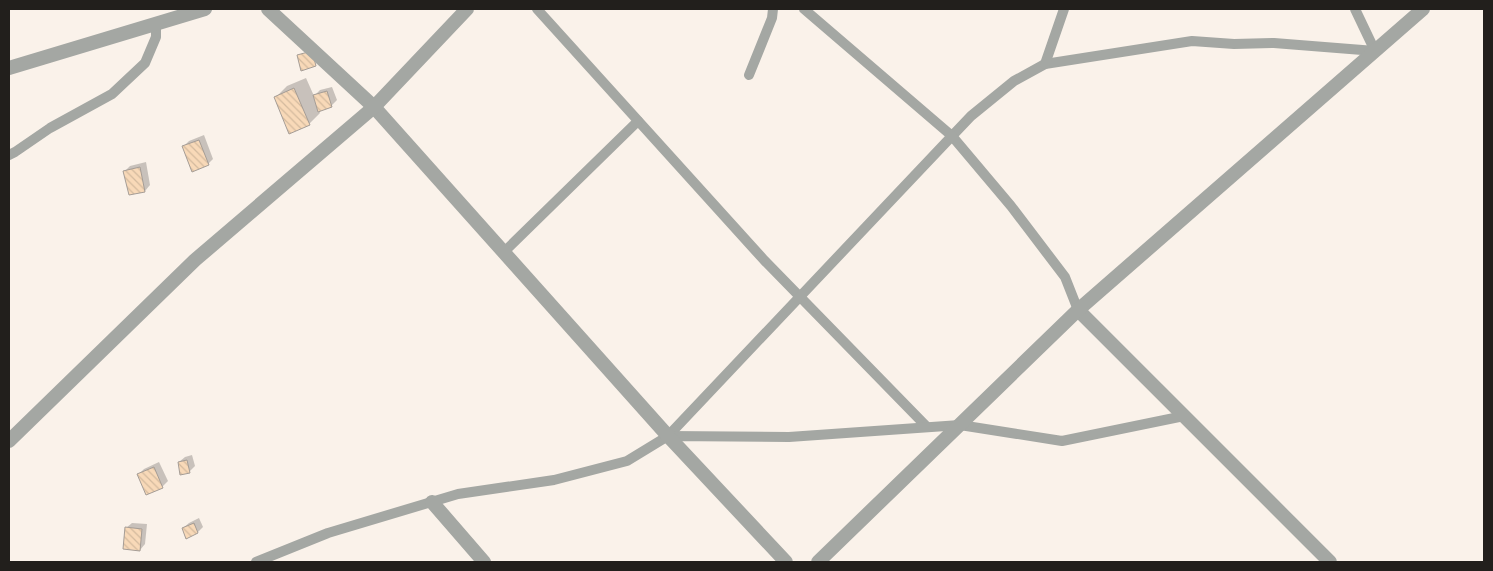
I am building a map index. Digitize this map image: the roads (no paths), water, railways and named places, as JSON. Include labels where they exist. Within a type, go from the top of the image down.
[{"type":"street","points":[[9,68],[205,9]]},
{"type":"street","points":[[268,9],[374,107],[668,436],[786,562]]},
{"type":"street","points":[[9,441],[195,260],[374,107],[467,9]]},
{"type":"street","points":[[818,562],[1078,310],[1423,9]]},
{"type":"street","points":[[1078,310],[1330,562]]},
{"type":"street","points":[[432,502],[484,562]]},
{"type":"lane","points":[[537,9],[764,260],[927,427]]},
{"type":"lane","points":[[749,75],[772,18],[773,9]]},
{"type":"lane","points":[[804,9],[952,136],[1011,206],[1065,277],[1078,310]]},
{"type":"lane","points":[[1045,64],[1064,9]]},
{"type":"lane","points":[[256,562],[328,533],[458,494],[554,480],[627,462],[668,436],[971,116],[1014,81],[1045,64],[1192,42],[1274,43],[1375,51],[1355,9]]},
{"type":"lane","points":[[9,154],[15,152],[50,128],[112,94],[145,63],[156,37],[156,24]]},
{"type":"lane","points":[[504,252],[638,121]]},
{"type":"lane","points":[[668,436],[789,437],[960,425],[1062,441],[1184,416]]}]
